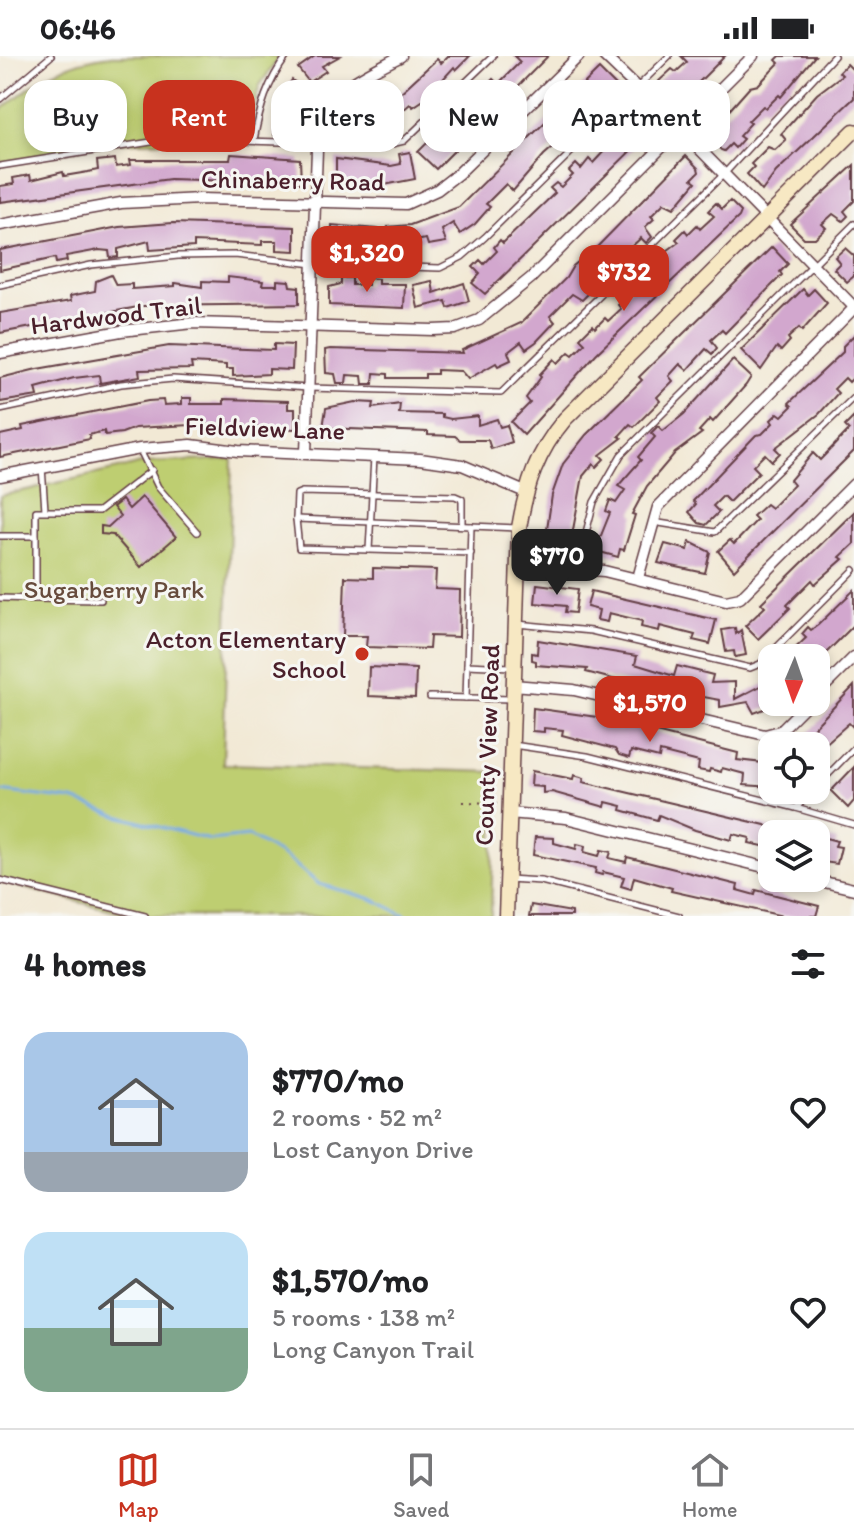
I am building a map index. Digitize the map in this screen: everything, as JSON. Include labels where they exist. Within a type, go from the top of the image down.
[{"type":"street","points":[[354,80],[401,56]]},
{"type":"street","name":"Chinaberry Road","points":[[0,225],[121,203],[200,199],[406,204],[437,190],[459,173],[579,56]]},
{"type":"street","points":[[604,56],[629,80]]},
{"type":"street","name":"Hardwood Trail","points":[[730,80],[753,56]]},
{"type":"street","name":"County View Road","points":[[506,916],[506,807],[519,528],[525,492],[548,439],[854,131]]},
{"type":"street","points":[[306,453],[317,152]]},
{"type":"street","name":"Hardwood Trail","points":[[0,353],[121,331],[193,323],[455,329],[479,320],[531,278],[659,152]]},
{"type":"street","points":[[638,578],[652,521],[668,495],[854,307],[702,152]]},
{"type":"street","name":"Fieldview Lane","points":[[0,476],[140,449],[191,445],[374,455],[462,465],[525,492]]},
{"type":"street","points":[[518,564],[577,567],[638,578],[726,601],[740,598],[854,484]]},
{"type":"street","points":[[830,681],[854,657]]},
{"type":"street","points":[[513,692],[574,690],[765,735],[780,731],[795,716]]},
{"type":"street","points":[[506,807],[566,818],[758,866]]},
{"type":"street","points":[[830,884],[854,890]]},
{"type":"lane","points":[[0,99],[50,56]]},
{"type":"lane","points":[[255,135],[262,100],[271,78],[287,56]]},
{"type":"lane","points":[[404,141],[493,56]]},
{"type":"lane","points":[[645,80],[669,56]]},
{"type":"lane","points":[[0,410],[121,384],[173,379],[308,388],[501,393],[724,174],[834,56]]},
{"type":"lane","points":[[0,166],[143,142]]},
{"type":"lane","points":[[0,285],[91,265],[178,256],[235,255],[314,264],[440,268],[462,257],[571,152]]},
{"type":"lane","points":[[577,567],[594,502],[621,455],[854,224]]},
{"type":"lane","points":[[652,521],[715,532],[854,397]]},
{"type":"lane","points":[[140,449],[158,487],[197,532]]},
{"type":"lane","points":[[369,550],[374,455]]},
{"type":"lane","points":[[42,467],[45,510]]},
{"type":"lane","points":[[36,599],[36,511],[99,511],[152,470]]},
{"type":"lane","points":[[462,525],[462,499],[455,496],[297,494],[299,548],[471,553]]},
{"type":"lane","points":[[296,519],[519,528]]},
{"type":"lane","points":[[466,698],[471,526]]},
{"type":"lane","points":[[0,536],[36,536]]},
{"type":"lane","points":[[516,624],[591,631],[750,668],[760,664],[854,570]]},
{"type":"lane","points":[[0,598],[101,600]]},
{"type":"lane","points":[[467,665],[514,667]]},
{"type":"lane","points":[[430,697],[466,698],[513,692]]},
{"type":"lane","points":[[511,744],[587,756],[854,825]]},
{"type":"lane","points":[[830,773],[854,748]]},
{"type":"lane","points":[[796,808],[800,804]]},
{"type":"lane","points":[[507,879],[541,881],[679,916]]},
{"type":"lane","points":[[0,880],[145,916]]},
{"type":"path","points":[[463,802],[506,807]]},
{"type":"green space","points":[[112,56],[280,56],[260,85],[255,102],[255,80],[143,80],[143,142],[127,142],[127,80],[42,80],[64,67]]},
{"type":"green space","points":[[24,92],[24,152],[62,152],[0,164],[0,111]]},
{"type":"green space","name":"Sugarberry Park","points":[[232,459],[223,764],[495,772],[491,916],[135,916],[0,882],[0,496],[144,463]]},
{"type":"building","points":[[315,56],[340,56],[322,66],[326,71],[312,80],[307,80],[298,68]]},
{"type":"building","points":[[448,56],[470,56],[442,80],[420,80],[420,102],[413,107],[410,104],[404,109],[404,89],[437,59],[441,63]]},
{"type":"building","points":[[514,56],[548,56],[524,80],[502,80],[520,62]]},
{"type":"building","points":[[681,56],[725,56],[701,80],[660,80],[672,69],[676,72],[687,62]]},
{"type":"building","points":[[780,56],[815,56],[781,97],[779,95],[766,108],[763,106],[748,121],[751,123],[739,136],[743,139],[735,148],[730,145],[730,110],[750,87],[758,85],[779,63],[776,60]]},
{"type":"building","points":[[847,64],[854,71],[854,98],[776,172],[762,191],[747,174],[754,167],[751,164],[768,147],[775,150],[786,140],[781,134],[817,94],[842,75],[839,72]]},
{"type":"building","points":[[599,69],[610,80],[588,80]]},
{"type":"building","points":[[543,124],[543,152],[547,152],[513,191],[506,184],[486,204],[490,207],[475,224],[460,234],[453,223],[442,230],[446,242],[428,245],[426,239],[400,244],[400,247],[381,249],[381,256],[370,255],[371,250],[361,250],[359,244],[331,244],[332,225],[389,230],[388,227],[410,225],[459,207],[515,152],[527,152],[527,140]]},
{"type":"building","points":[[420,150],[453,152],[436,169],[418,152]]},
{"type":"building","points":[[410,152],[415,179],[384,185],[336,184],[336,159],[391,166],[401,164],[399,154]]},
{"type":"building","points":[[603,152],[630,152],[485,294],[472,283],[480,274],[473,267],[480,260],[484,264],[497,251],[494,247],[500,240],[503,243],[555,193],[550,188],[556,183],[561,187],[573,175],[569,171],[576,164],[581,169],[589,159],[593,163]]},
{"type":"building","points":[[231,154],[300,159],[301,183],[170,179],[0,202],[0,186],[14,184],[13,178],[30,175],[31,180],[63,172],[64,176],[88,172],[98,170],[97,161],[115,159],[116,167],[131,165],[130,160],[230,160]]},
{"type":"building","points":[[686,156],[698,168],[699,172],[692,179],[696,182],[674,208],[664,203],[651,216],[654,219],[645,227],[652,237],[646,243],[641,238],[621,256],[619,254],[609,264],[613,269],[582,300],[572,294],[550,316],[555,322],[536,342],[526,349],[521,342],[508,352],[511,360],[498,366],[496,363],[468,379],[461,371],[437,370],[437,374],[425,374],[425,378],[388,378],[388,374],[374,373],[373,384],[363,384],[362,376],[347,375],[346,383],[337,383],[335,374],[326,373],[325,350],[463,353],[462,350],[521,323],[566,278],[573,266],[598,246]]},
{"type":"building","points":[[854,165],[854,201],[844,211],[848,216],[843,221],[833,214],[822,224],[826,228],[815,238],[804,238],[790,224]]},
{"type":"building","points":[[730,201],[741,212],[739,217],[596,354],[524,435],[511,422],[530,403],[526,398],[541,377],[539,375],[554,359],[558,363],[569,352],[573,355],[585,343],[580,338],[593,325],[595,328],[605,318],[608,321],[621,309],[618,305],[636,282],[640,274],[635,269],[641,263],[651,271],[663,260],[660,256],[679,242],[676,239],[685,230],[688,234],[697,225],[700,229],[714,216],[708,211],[716,203],[722,209]]},
{"type":"building","points":[[173,223],[295,227],[295,251],[277,250],[277,241],[262,241],[262,245],[194,242],[194,247],[150,250],[149,241],[118,249],[118,257],[110,258],[109,251],[99,250],[66,256],[67,261],[56,263],[55,258],[0,270],[0,250],[119,227]]},
{"type":"building","points":[[772,247],[788,264],[780,272],[782,275],[725,333],[722,330],[711,340],[717,348],[712,354],[706,349],[687,370],[680,364],[669,376],[673,381],[657,397],[660,401],[634,427],[630,424],[619,436],[622,438],[600,455],[604,459],[596,467],[593,464],[583,476],[570,546],[545,542],[552,495],[563,464],[586,435],[642,380],[639,377]]},
{"type":"building","points":[[845,248],[854,256],[854,276],[847,282],[834,269],[840,263],[835,257]]},
{"type":"building","points":[[111,275],[116,285],[132,284],[132,289],[175,286],[175,283],[202,287],[202,281],[228,282],[228,277],[263,281],[262,285],[277,285],[277,280],[289,281],[290,286],[299,287],[299,304],[143,306],[0,333],[0,313],[71,301],[70,296],[95,291],[96,281]]},
{"type":"building","points":[[341,278],[352,278],[352,285],[368,285],[368,278],[378,279],[378,284],[405,284],[404,308],[329,305],[329,287],[341,284]]},
{"type":"building","points":[[432,281],[434,293],[464,283],[469,301],[448,308],[446,301],[418,308],[413,285]]},
{"type":"building","points":[[803,289],[808,295],[814,289],[827,303],[802,331],[799,328],[788,338],[790,341],[781,351],[777,347],[761,370],[741,350]]},
{"type":"building","points":[[854,335],[854,377],[849,382],[845,378],[834,389],[838,393],[819,414],[775,448],[780,453],[772,461],[765,454],[753,466],[759,472],[729,502],[723,496],[713,506],[719,512],[706,525],[699,523],[689,512],[696,504],[693,501],[756,435],[762,434],[773,423],[771,420],[778,413],[782,416],[792,406],[789,403],[843,352],[843,346]]},
{"type":"building","points":[[274,344],[293,345],[292,370],[269,369],[269,374],[233,376],[233,369],[226,369],[226,365],[191,363],[192,369],[139,370],[140,376],[100,383],[99,375],[74,378],[36,388],[38,396],[0,402],[0,378],[37,369],[169,346],[274,350]]},
{"type":"building","points":[[733,360],[751,377],[746,385],[713,422],[710,419],[699,431],[702,433],[675,453],[647,486],[632,514],[635,515],[624,550],[620,549],[618,557],[600,552],[596,548],[610,513],[606,511],[610,500],[616,503],[625,490],[618,486],[641,460],[638,457],[655,437],[651,433],[658,426],[663,431],[684,414]]},
{"type":"building","points":[[182,398],[191,398],[191,404],[224,404],[224,399],[288,401],[288,409],[295,409],[295,429],[191,425],[135,428],[105,435],[104,431],[89,435],[90,439],[0,457],[0,435],[23,430],[22,426],[148,401],[163,400],[164,405],[182,404]]},
{"type":"building","points":[[355,402],[374,403],[373,408],[400,404],[399,413],[442,414],[442,417],[451,419],[478,416],[478,425],[497,419],[500,427],[507,425],[512,442],[491,449],[488,440],[460,440],[455,436],[428,435],[428,432],[323,428],[326,408]]},
{"type":"building","points":[[854,417],[854,451],[734,570],[718,551],[730,540],[734,544],[757,520],[753,516],[766,504],[771,508],[794,485],[790,480],[813,453],[820,460],[849,430],[845,426]]},
{"type":"building","points":[[142,497],[176,537],[141,567],[113,535],[101,534],[101,526],[108,527],[120,516],[113,507],[122,500],[129,509]]},
{"type":"building","points":[[854,512],[854,544],[840,557],[843,559],[815,584],[812,580],[787,605],[790,608],[758,639],[745,626],[765,607],[761,603]]},
{"type":"building","points":[[690,542],[710,552],[705,573],[658,563],[665,544],[688,550]]},
{"type":"building","points":[[373,568],[436,570],[435,589],[460,590],[459,637],[430,636],[429,649],[366,647],[367,636],[343,636],[345,577],[373,578]]},
{"type":"building","points":[[537,584],[578,589],[575,613],[565,612],[566,606],[535,603]]},
{"type":"building","points":[[854,590],[854,625],[830,649],[830,644],[800,644],[806,638],[802,634],[808,627],[811,630]]},
{"type":"building","points":[[591,591],[716,620],[710,644],[693,640],[695,635],[660,626],[659,631],[641,627],[642,621],[609,613],[607,622],[597,620],[599,610],[587,607]]},
{"type":"building","points":[[735,628],[736,634],[741,630],[746,655],[735,657],[734,651],[726,652],[722,630]]},
{"type":"building","points":[[538,640],[637,656],[635,664],[674,676],[677,666],[713,675],[711,683],[735,682],[735,699],[758,687],[758,711],[754,713],[748,702],[720,707],[720,700],[624,682],[586,672],[587,669],[536,665],[532,653],[537,654]]},
{"type":"building","points":[[369,667],[416,669],[415,698],[368,696]]},
{"type":"building","points":[[854,686],[854,728],[849,723],[830,740],[830,732],[810,732],[825,716],[830,716],[830,711]]},
{"type":"building","points":[[533,708],[597,717],[738,753],[737,760],[758,762],[758,786],[744,785],[745,774],[722,768],[721,772],[698,770],[699,762],[660,752],[659,758],[631,751],[629,758],[619,755],[615,749],[562,735],[563,730],[544,728],[544,732],[532,731]]},
{"type":"building","points":[[854,767],[854,801],[848,808],[831,791]]},
{"type":"building","points":[[532,771],[573,779],[574,775],[584,778],[583,782],[758,823],[758,845],[749,843],[750,838],[733,834],[731,840],[659,815],[657,820],[621,810],[622,806],[606,802],[605,807],[552,792],[543,793],[543,787],[531,786]]},
{"type":"building","points":[[535,837],[554,838],[554,843],[576,849],[577,844],[585,846],[584,852],[599,856],[601,850],[611,852],[609,858],[626,862],[627,857],[738,885],[737,890],[755,895],[756,890],[819,906],[816,916],[783,916],[671,891],[672,888],[634,877],[631,889],[621,886],[624,877],[603,872],[602,875],[595,873],[596,868],[533,855]]},
{"type":"building","points":[[830,839],[837,841],[835,846],[841,847],[837,864],[830,863]]},
{"type":"building","points":[[531,905],[572,912],[572,916],[529,916]]},
{"type":"waterway","points":[[0,791],[73,800],[118,816],[210,840],[249,836],[287,858],[319,884],[372,899],[407,916]]},
{"type":"place","name":"Acton Elementary School","points":[[362,654]]}]
